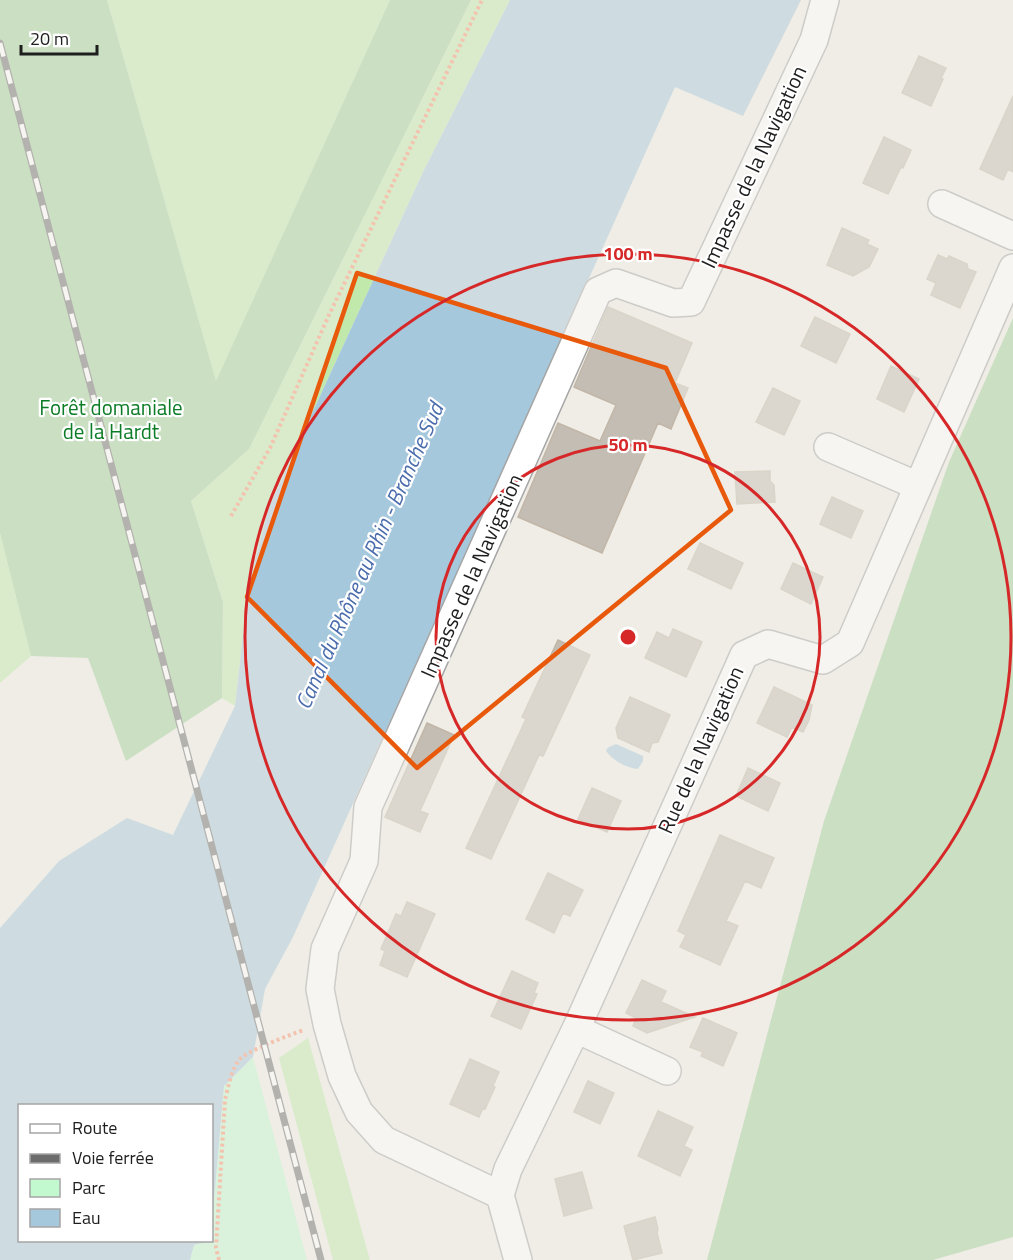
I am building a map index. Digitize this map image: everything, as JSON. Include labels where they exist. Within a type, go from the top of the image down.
[{"type":"street","name":"Impasse de la Navigation","points":[[500,1195],[384,1140],[358,1112],[342,1076],[327,1024],[320,989],[325,948],[364,861],[368,807],[598,291],[616,283],[673,303],[691,303],[814,40],[825,0]]},
{"type":"street","points":[[942,204],[1013,236]]},
{"type":"street","name":"Rue de la Navigation","points":[[500,1195],[508,1169],[576,1029],[744,655],[768,645],[823,660],[850,643],[1013,268]]},
{"type":"street","points":[[828,447],[918,486]]},
{"type":"street","points":[[576,1029],[668,1071]]},
{"type":"street","points":[[500,1195],[518,1260]]},
{"type":"path","points":[[231,516],[270,448],[328,316],[482,0]]},
{"type":"path","points":[[219,1260],[216,1248],[225,1100],[229,1081],[239,1060],[246,1054],[291,1034],[327,1024]]},
{"type":"highlighted area","points":[[357,273],[666,368],[731,510],[417,768],[247,597]]},
{"type":"green space","name":"Forêt domaniale de la Hardt","points":[[0,0],[107,0],[216,381],[390,0],[471,0],[249,449],[191,501],[223,602],[222,698],[126,761],[88,658],[31,656],[0,533]]},
{"type":"green space","points":[[107,0],[390,0],[216,382]]},
{"type":"green space","points":[[471,0],[510,0],[423,172],[269,507],[255,560],[235,706],[222,698],[223,602],[191,501],[249,449]]},
{"type":"green space","points":[[1013,318],[1013,1237],[933,1260],[707,1260],[824,821],[949,462]]},
{"type":"green space","points":[[0,533],[31,656],[0,683]]},
{"type":"green space","points":[[308,1038],[370,1260],[333,1260],[279,1058]]},
{"type":"green space","points":[[253,1057],[307,1260],[190,1260],[194,1245],[213,1242],[213,1212],[224,1086]]},
{"type":"water","name":"Canal du Rhône au Rhin - Branche Sud","points":[[510,0],[801,0],[743,116],[675,87],[293,937],[265,989],[253,1057],[224,1086],[213,1212],[213,1104],[18,1104],[18,1242],[206,1242],[194,1245],[190,1260],[0,1260],[0,928],[59,861],[127,818],[173,835],[235,706],[255,560],[269,507],[423,172]]},
{"type":"water","points":[[616,744],[643,756],[638,769],[620,763],[609,755],[607,749]]},
{"type":"building","points":[[919,56],[946,68],[931,106],[902,93]]},
{"type":"building","points":[[1013,96],[1013,172],[1008,169],[1003,180],[980,169]]},
{"type":"building","points":[[884,137],[911,150],[888,194],[863,183]]},
{"type":"building","points":[[842,228],[869,240],[867,244],[878,249],[869,267],[853,276],[827,265]]},
{"type":"building","points":[[938,255],[947,259],[949,256],[967,264],[968,269],[976,272],[960,308],[931,295],[936,283],[927,279]]},
{"type":"building","points":[[608,307],[692,343],[675,383],[688,388],[671,429],[658,423],[602,553],[518,517],[558,423],[600,441],[616,405],[574,387]]},
{"type":"building","points":[[815,317],[850,334],[836,363],[801,346]]},
{"type":"building","points":[[891,366],[919,379],[904,412],[877,399]]},
{"type":"building","points":[[773,388],[800,401],[784,435],[756,422]]},
{"type":"building","points":[[770,471],[775,502],[737,504],[735,472]]},
{"type":"building","points":[[832,497],[863,511],[851,538],[820,524]]},
{"type":"building","points":[[700,543],[743,563],[731,589],[688,569]]},
{"type":"building","points":[[793,563],[823,577],[811,604],[781,589]]},
{"type":"building","points":[[673,629],[702,642],[686,677],[645,658],[657,632],[669,638]]},
{"type":"building","points":[[558,640],[590,655],[543,756],[539,755],[491,859],[466,848],[526,719],[522,717]]},
{"type":"building","points":[[774,687],[812,705],[809,720],[803,732],[792,727],[787,737],[757,723]]},
{"type":"building","points":[[630,697],[670,715],[658,742],[652,743],[649,752],[618,738],[616,728]]},
{"type":"building","points":[[427,723],[454,735],[420,811],[428,814],[420,832],[385,817]]},
{"type":"building","points":[[748,768],[780,783],[768,811],[736,796]]},
{"type":"building","points":[[592,788],[621,801],[607,832],[578,819]]},
{"type":"building","points":[[720,835],[774,858],[761,888],[745,881],[726,921],[738,926],[720,965],[680,947],[686,935],[678,931]]},
{"type":"building","points":[[548,873],[583,890],[570,916],[563,913],[554,933],[526,919]]},
{"type":"building","points":[[407,902],[435,914],[407,977],[380,965],[385,951],[381,949],[396,914],[401,916]]},
{"type":"building","points":[[512,971],[538,983],[534,993],[537,994],[521,1029],[491,1016]]},
{"type":"building","points":[[642,980],[666,991],[661,1002],[695,1017],[647,1033],[633,1026],[636,1018],[626,1013]]},
{"type":"building","points":[[703,1018],[737,1033],[723,1066],[701,1056],[703,1052],[690,1047]]},
{"type":"building","points":[[470,1059],[499,1072],[493,1086],[495,1087],[479,1117],[450,1104]]},
{"type":"building","points":[[588,1081],[614,1093],[600,1124],[574,1112]]},
{"type":"building","points":[[658,1111],[693,1127],[684,1146],[692,1150],[680,1176],[638,1156]]},
{"type":"building","points":[[582,1172],[592,1208],[564,1216],[555,1179]]},
{"type":"building","points":[[655,1217],[662,1253],[633,1260],[624,1226]]},
{"type":"railway","points":[[0,43],[321,1260]]}]
